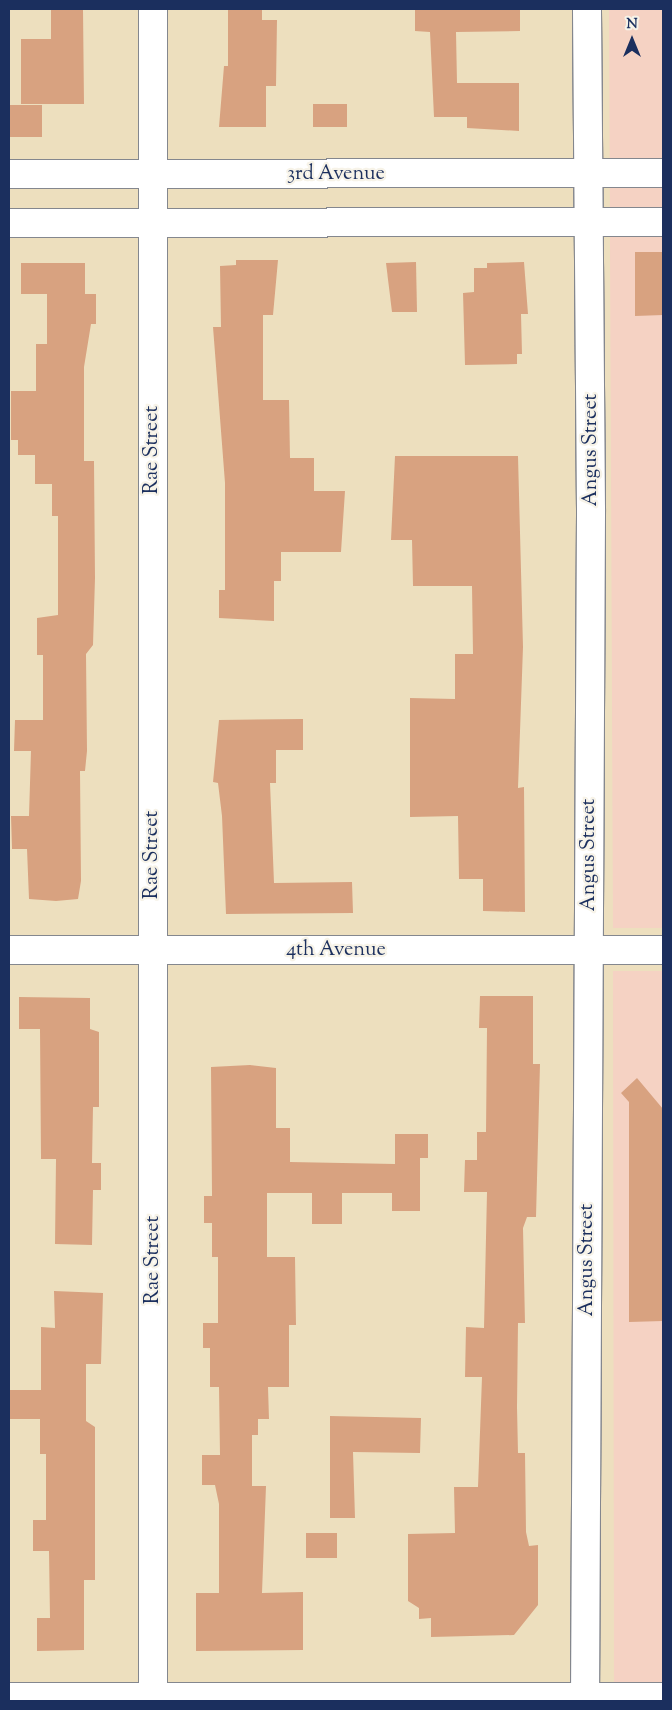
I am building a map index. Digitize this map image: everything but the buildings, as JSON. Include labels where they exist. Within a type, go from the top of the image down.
[{"type":"street","name":"Rae Street","points":[[153,9],[153,1699]]},
{"type":"street","name":"Angus Street","points":[[585,1699],[590,222],[587,9]]},
{"type":"street","name":"3rd Avenue","points":[[9,174],[663,174]]},
{"type":"street","points":[[9,223],[663,222]]},
{"type":"street","name":"4th Avenue","points":[[9,950],[663,950]]},
{"type":"street","points":[[9,1696],[153,1699],[663,1698]]},
{"type":"shaded area","points":[[609,9],[663,9],[663,928],[613,928]]},
{"type":"shaded area","points":[[613,971],[663,971],[663,1701],[614,1701]]}]
